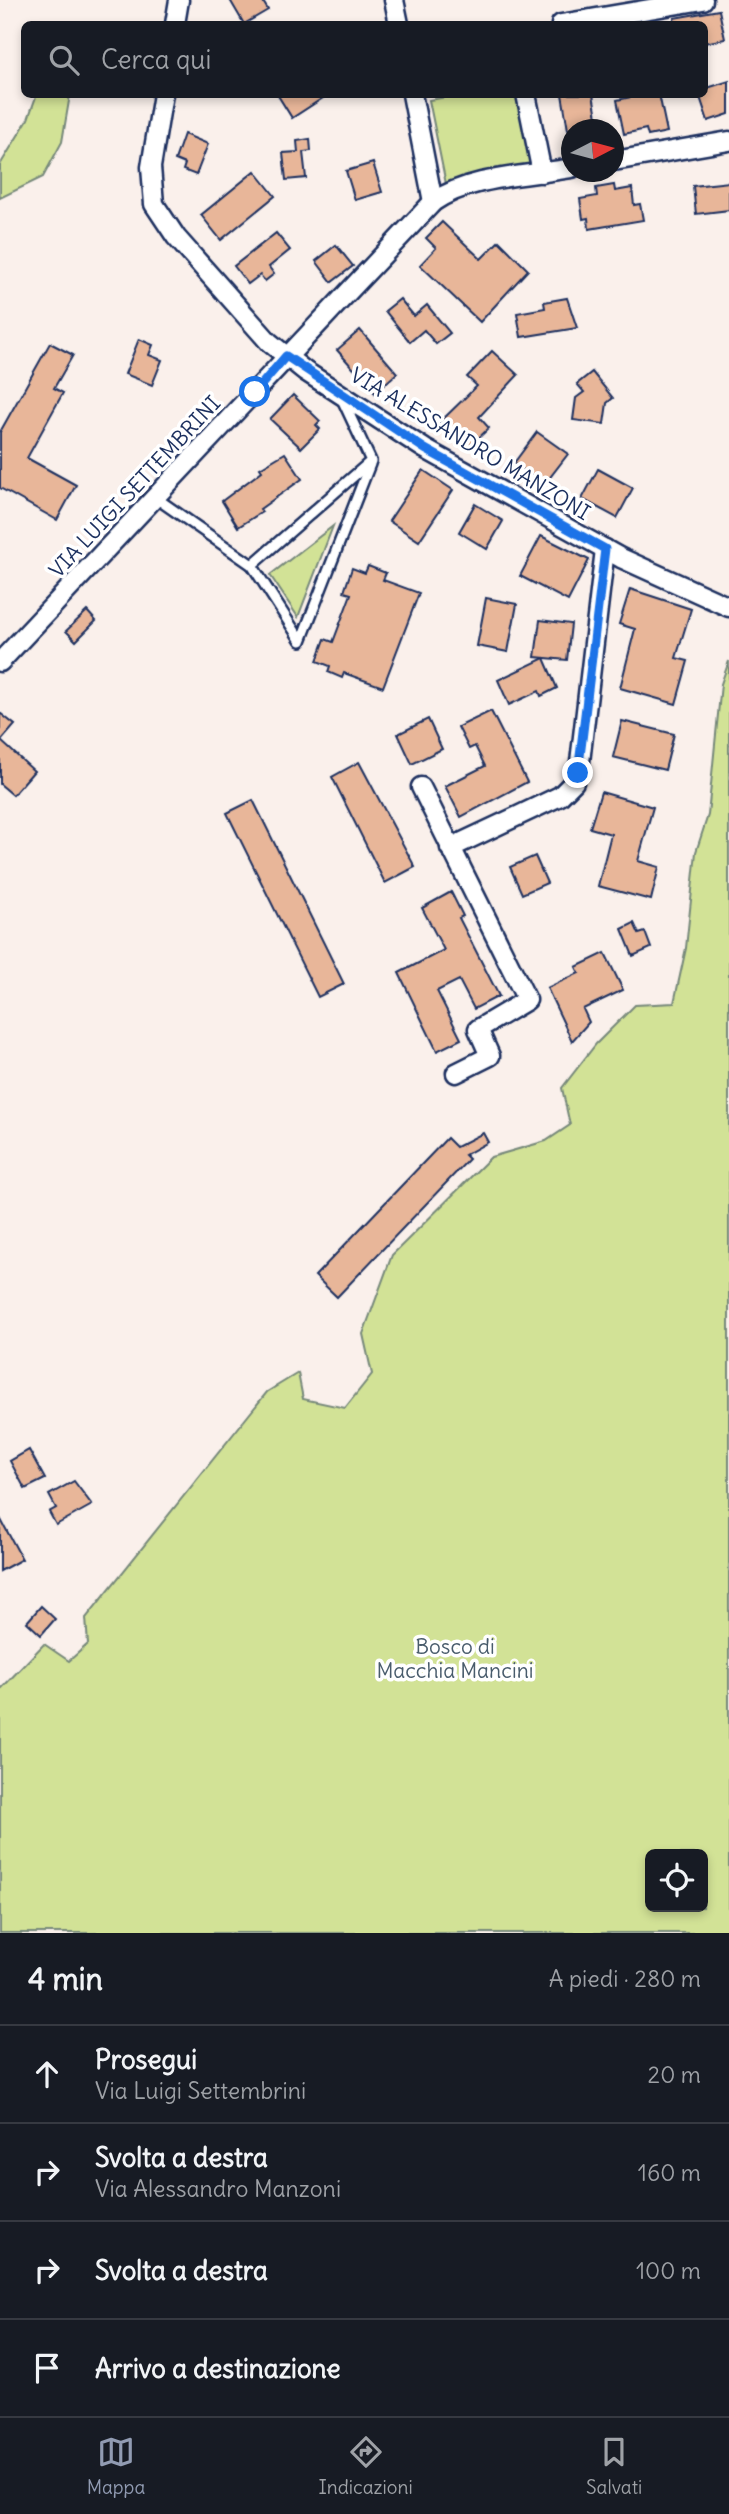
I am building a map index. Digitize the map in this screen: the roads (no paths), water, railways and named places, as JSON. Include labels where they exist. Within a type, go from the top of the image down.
[{"type":"street","points":[[176,21],[179,0]]},
{"type":"street","points":[[394,0],[398,21]]},
{"type":"street","points":[[579,21],[702,0]]},
{"type":"street","name":"VIA ALESSANDRO MANZONI","points":[[162,98],[151,176],[157,210],[253,326],[286,356],[425,449],[605,549],[729,607]]},
{"type":"street","points":[[413,98],[433,202]]},
{"type":"street","points":[[527,98],[542,173]]},
{"type":"street","points":[[624,159],[729,141]]},
{"type":"street","name":"VIA LUIGI SETTEMBRINI","points":[[0,662],[433,202],[466,187],[561,170]]},
{"type":"street","points":[[450,848],[560,796],[574,782],[580,762],[605,549]]},
{"type":"street","points":[[421,787],[527,1000],[478,1029],[490,1056],[456,1073]]},
{"type":"lane","points":[[156,498],[252,565],[301,642],[371,461],[340,394]]},
{"type":"lane","points":[[252,565],[371,461]]},
{"type":"park label","name":"Bosco di Macchia Mancini","points":[[455,1659]]}]
